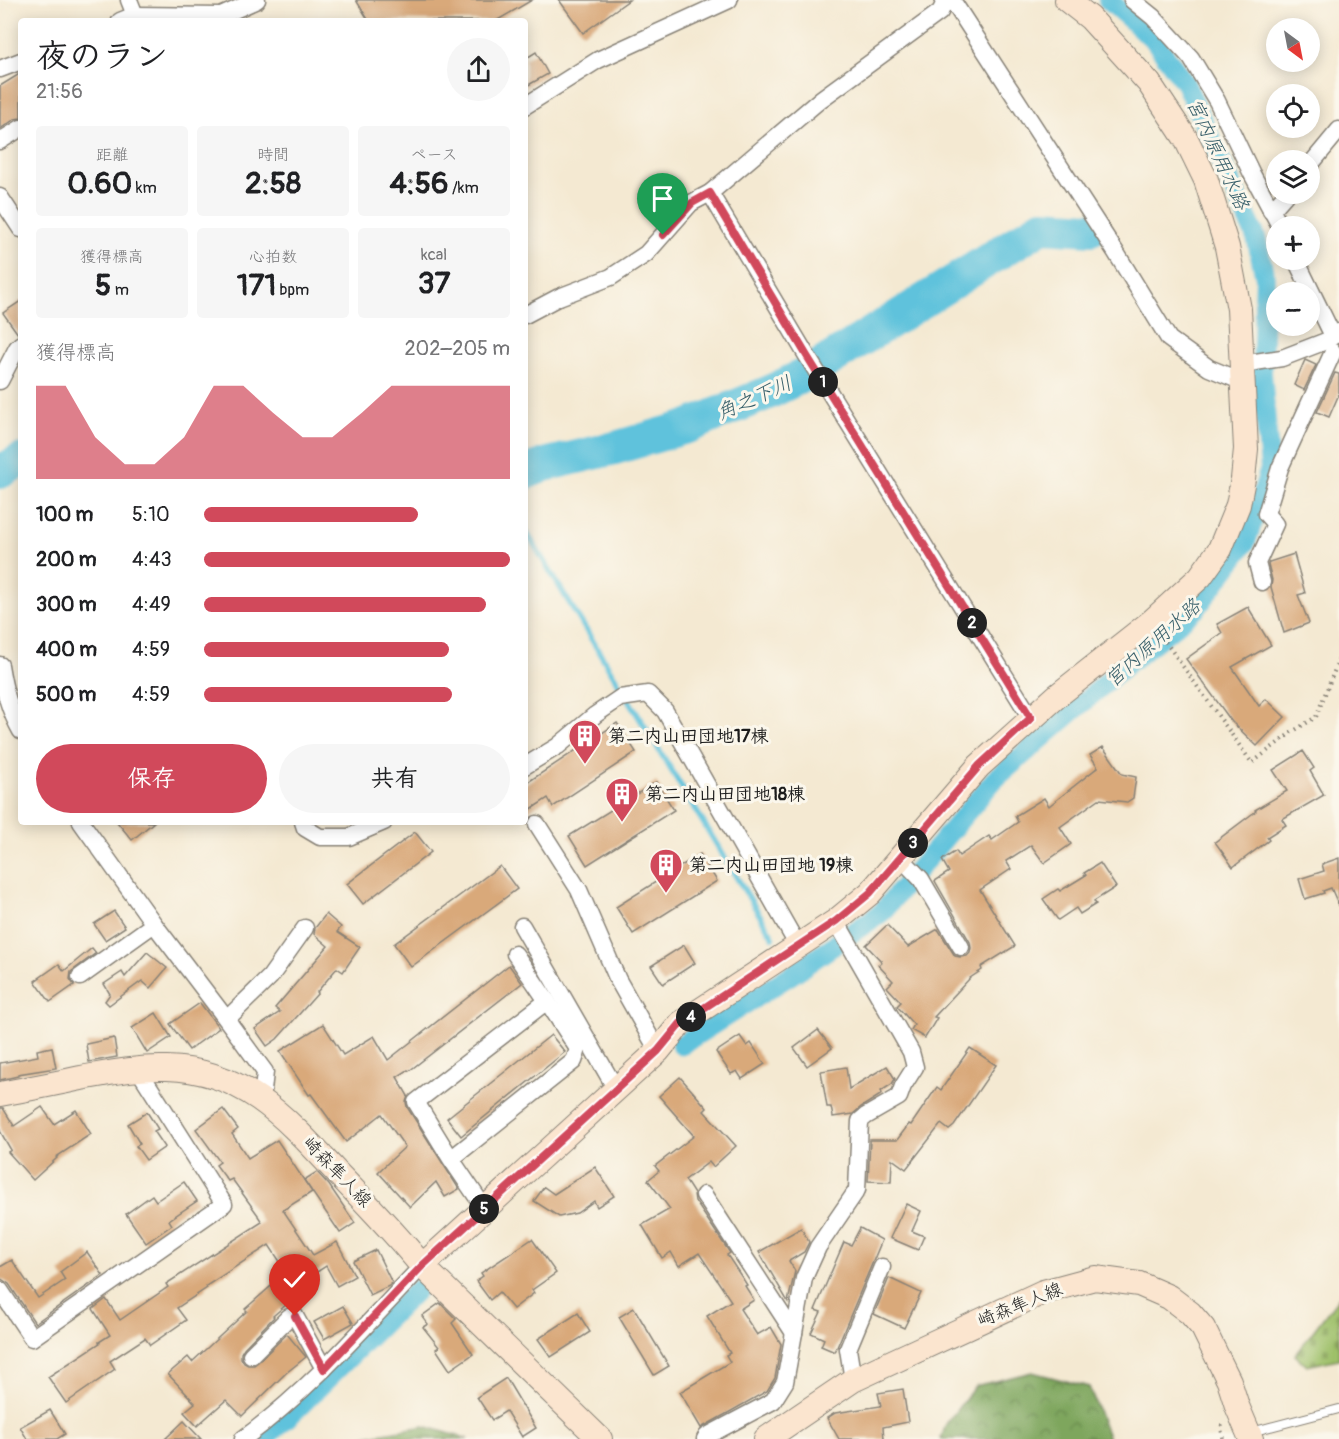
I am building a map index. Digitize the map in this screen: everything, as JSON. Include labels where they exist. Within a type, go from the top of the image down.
[{"type":"street","points":[[224,18],[257,0]]},
{"type":"street","points":[[528,104],[598,60],[729,0]]},
{"type":"street","points":[[528,313],[559,297],[611,277],[646,254],[692,203],[710,193],[821,99],[940,12],[946,0]]},
{"type":"street","points":[[952,0],[1115,251],[1169,339],[1209,368],[1243,373],[1282,358],[1334,344]]},
{"type":"street","points":[[1067,0],[1090,18],[1149,83],[1186,139],[1206,180],[1227,247],[1239,309],[1246,449],[1243,479],[1253,510],[1275,524],[1257,563],[1262,582]]},
{"type":"street","points":[[1131,0],[1153,17],[1191,58],[1217,101],[1274,216]]},
{"type":"street","points":[[128,12],[209,18]]},
{"type":"street","points":[[0,69],[18,62]]},
{"type":"street","points":[[0,141],[18,130]]},
{"type":"street","points":[[1320,153],[1339,130]]},
{"type":"street","points":[[710,193],[807,356],[1031,718]]},
{"type":"street","points":[[0,197],[18,224]]},
{"type":"street","points":[[1271,211],[1277,204]]},
{"type":"street","points":[[243,1439],[262,1425],[324,1369],[422,1266],[658,1051],[681,1023],[798,946],[839,925],[904,861],[979,766],[1031,718],[1151,622],[1200,577],[1253,510],[1280,468],[1334,344],[1301,270]]},
{"type":"street","points":[[0,381],[18,347]]},
{"type":"street","points":[[0,665],[12,717],[18,726]]},
{"type":"street","points":[[528,764],[558,747],[595,715],[628,696],[648,694],[665,711],[798,946]]},
{"type":"street","points":[[537,824],[579,890],[618,980],[658,1051]]},
{"type":"street","points":[[83,825],[265,1072],[262,1100]]},
{"type":"street","points":[[304,825],[320,837],[349,837],[377,825]]},
{"type":"street","points":[[904,861],[921,879],[961,947]]},
{"type":"street","points":[[80,977],[154,924]]},
{"type":"street","points":[[705,1439],[772,1401],[785,1382],[804,1278],[818,1247],[857,1190],[860,1121],[899,1097],[915,1067],[911,1052],[839,925]]},
{"type":"street","points":[[522,926],[616,1089]]},
{"type":"street","points":[[226,1019],[270,977],[305,928]]},
{"type":"street","points":[[451,1160],[574,1061],[578,1049],[515,954]]},
{"type":"street","points":[[485,1209],[451,1160],[416,1102],[547,1001]]},
{"type":"street","name":"崎森隼人線","points":[[0,1094],[111,1072],[138,1069],[169,1068],[200,1072],[218,1076],[235,1084],[262,1100],[286,1119],[402,1240],[422,1266],[600,1439]]},
{"type":"street","points":[[0,1290],[32,1338],[224,1204],[138,1069]]},
{"type":"street","points":[[704,1195],[794,1333]]},
{"type":"street","points":[[854,1380],[848,1349],[882,1267]]},
{"type":"street","name":"崎森隼人線","points":[[766,1439],[854,1380],[1043,1292],[1095,1278],[1139,1284],[1169,1297],[1190,1313],[1203,1328],[1229,1381],[1249,1436]]},
{"type":"street","points":[[251,1355],[289,1317],[295,1316],[324,1369]]},
{"type":"lane","points":[[1249,1436],[1339,1409]]},
{"type":"path","points":[[1165,642],[1252,763],[1292,732],[1316,717],[1339,659]]},
{"type":"green space","points":[[1339,1297],[1339,1359],[1307,1366],[1295,1355]]},
{"type":"green space","points":[[1032,1372],[1089,1387],[1109,1439],[941,1439],[946,1424],[975,1386]]},
{"type":"green space","points":[[424,1426],[468,1439],[349,1439]]},
{"type":"building","points":[[356,0],[532,0],[501,18],[367,18]]},
{"type":"building","points":[[559,0],[629,0],[583,33]]},
{"type":"building","points":[[536,52],[548,74],[528,85],[528,57]]},
{"type":"building","points":[[18,75],[18,118],[0,129],[0,86]]},
{"type":"building","points":[[18,303],[18,334],[3,313]]},
{"type":"building","points":[[1305,360],[1316,365],[1304,390],[1294,385]]},
{"type":"building","points":[[1335,373],[1339,374],[1339,394],[1329,417],[1317,412]]},
{"type":"building","points":[[1294,554],[1305,593],[1298,595],[1309,623],[1284,633],[1271,587],[1272,580],[1268,564]]},
{"type":"building","points":[[1248,607],[1271,645],[1232,667],[1259,706],[1266,699],[1285,717],[1257,746],[1232,722],[1186,659],[1222,633],[1217,624]]},
{"type":"building","name":"第二内山田団地17棟","points":[[617,723],[636,752],[553,807],[548,798],[528,811],[528,782]]},
{"type":"building","points":[[1103,747],[1122,774],[1136,777],[1133,798],[1127,802],[1099,799],[1060,827],[1071,844],[1044,863],[1031,845],[1006,861],[1011,869],[980,890],[1015,946],[981,967],[982,970],[970,978],[934,1017],[937,1018],[925,1038],[911,1030],[914,1025],[897,1006],[901,1002],[887,987],[893,981],[878,965],[882,962],[866,945],[887,925],[908,947],[938,929],[955,956],[967,956],[970,953],[970,942],[935,881],[949,872],[942,860],[956,851],[959,856],[989,836],[992,840],[1018,822],[1015,816],[1044,798],[1049,806],[1098,767],[1090,755]]},
{"type":"building","points":[[1303,751],[1314,768],[1310,771],[1324,795],[1282,819],[1286,825],[1267,837],[1269,840],[1233,867],[1215,842],[1255,810],[1287,791],[1273,770]]},
{"type":"building","name":"第二内山田団地18棟","points":[[656,782],[674,810],[587,865],[569,836]]},
{"type":"building","points":[[120,825],[150,825],[132,840]]},
{"type":"building","points":[[415,832],[431,852],[363,904],[347,884]]},
{"type":"building","name":"第二内山田団地 19棟","points":[[700,854],[717,881],[633,934],[616,907]]},
{"type":"building","points":[[1339,858],[1339,906],[1331,888],[1323,891],[1324,893],[1305,899],[1299,879],[1324,871],[1322,864]]},
{"type":"building","points":[[1100,863],[1116,887],[1094,901],[1096,904],[1080,914],[1076,908],[1058,920],[1043,899],[1086,875],[1084,873]]},
{"type":"building","points":[[500,866],[517,889],[411,967],[394,944]]},
{"type":"building","points":[[114,911],[125,927],[105,940],[94,924]]},
{"type":"building","points":[[326,914],[341,927],[337,932],[360,947],[343,972],[337,968],[277,1039],[267,1046],[255,1029],[280,1012],[275,1008],[328,946],[314,934],[315,928]]},
{"type":"building","points":[[684,945],[695,963],[663,984],[651,966]]},
{"type":"building","points":[[92,948],[96,953],[71,972],[70,979],[74,985],[50,1002],[35,981],[59,964],[64,971]]},
{"type":"building","points":[[147,952],[167,968],[150,988],[142,981],[109,1005],[105,1001],[110,994],[104,984],[122,972],[125,977]]},
{"type":"building","points":[[509,965],[522,983],[409,1071],[397,1077],[408,1096],[407,1107],[459,1189],[445,1197],[436,1182],[410,1207],[378,1172],[405,1147],[382,1114],[346,1142],[311,1094],[309,1095],[280,1051],[323,1024],[343,1055],[374,1036],[388,1060]]},
{"type":"building","points":[[200,1003],[219,1028],[189,1050],[170,1024]]},
{"type":"building","points":[[156,1013],[171,1037],[147,1053],[132,1028]]},
{"type":"building","points":[[818,1030],[832,1048],[807,1066],[794,1048]]},
{"type":"building","points":[[551,1035],[565,1052],[461,1136],[447,1118]]},
{"type":"building","points":[[740,1036],[747,1046],[751,1043],[765,1064],[742,1079],[737,1071],[731,1074],[716,1052]]},
{"type":"building","points":[[114,1038],[117,1057],[89,1062],[86,1044]]},
{"type":"building","points":[[52,1047],[56,1068],[18,1074],[18,1076],[0,1080],[0,1063],[38,1056],[37,1050]]},
{"type":"building","points":[[970,1048],[996,1065],[954,1126],[949,1130],[941,1124],[906,1169],[892,1159],[891,1182],[868,1181],[870,1140],[897,1140],[909,1124],[911,1125],[937,1087],[941,1090]]},
{"type":"building","points":[[887,1066],[895,1079],[892,1084],[881,1091],[882,1094],[853,1114],[833,1117],[831,1107],[827,1107],[821,1071],[846,1067],[849,1089]]},
{"type":"building","points":[[680,1077],[707,1108],[704,1111],[736,1146],[713,1167],[709,1162],[685,1180],[694,1194],[695,1201],[730,1253],[727,1255],[754,1300],[740,1309],[757,1335],[771,1327],[781,1344],[775,1378],[767,1391],[701,1428],[680,1392],[730,1362],[726,1355],[730,1353],[707,1316],[731,1301],[699,1253],[679,1266],[671,1252],[662,1258],[642,1225],[670,1209],[648,1180],[659,1171],[655,1166],[694,1136],[659,1096]]},
{"type":"building","points":[[42,1107],[54,1124],[76,1110],[91,1134],[56,1157],[33,1180],[8,1152],[11,1150],[0,1131],[0,1108],[3,1108],[14,1126]]},
{"type":"building","points":[[223,1109],[238,1129],[232,1134],[248,1158],[277,1140],[312,1192],[283,1210],[313,1255],[337,1242],[355,1276],[337,1286],[326,1266],[280,1296],[287,1304],[244,1348],[241,1358],[244,1363],[254,1365],[287,1334],[306,1357],[242,1416],[226,1400],[197,1426],[184,1412],[195,1403],[168,1374],[188,1357],[192,1362],[247,1311],[245,1309],[287,1272],[269,1245],[177,1308],[186,1320],[150,1345],[145,1338],[110,1361],[115,1369],[66,1403],[48,1377],[110,1335],[93,1309],[106,1299],[120,1320],[168,1287],[166,1284],[262,1222],[232,1179],[228,1181],[216,1165],[220,1162],[196,1129]]},
{"type":"building","points":[[147,1112],[158,1129],[154,1131],[165,1147],[146,1160],[136,1146],[140,1144],[128,1124]]},
{"type":"building","points":[[595,1167],[614,1196],[597,1207],[594,1201],[577,1213],[559,1217],[534,1201],[544,1187],[554,1194]]},
{"type":"building","points":[[317,1172],[329,1185],[355,1223],[340,1233],[304,1180]]},
{"type":"building","points":[[184,1182],[197,1201],[169,1220],[172,1225],[146,1243],[126,1214],[152,1195],[156,1201]]},
{"type":"building","points":[[906,1204],[921,1211],[912,1231],[924,1236],[918,1250],[890,1238]]},
{"type":"building","points":[[801,1228],[809,1242],[804,1252],[789,1261],[795,1271],[788,1302],[759,1252]]},
{"type":"building","points":[[860,1228],[882,1240],[835,1352],[821,1346],[824,1339],[811,1333],[821,1312],[815,1310],[844,1242],[851,1245]]},
{"type":"building","points":[[532,1239],[556,1273],[532,1290],[534,1293],[513,1309],[499,1292],[490,1300],[476,1281],[483,1276],[481,1273]]},
{"type":"building","points":[[376,1250],[392,1283],[370,1295],[353,1261]]},
{"type":"building","points":[[87,1252],[103,1275],[35,1323],[9,1284],[0,1278],[0,1267],[12,1260],[38,1298],[65,1280],[60,1272]]},
{"type":"building","points":[[889,1278],[921,1293],[904,1328],[874,1314]]},
{"type":"building","points":[[440,1303],[456,1319],[452,1323],[473,1354],[450,1370],[436,1349],[439,1347],[423,1327],[428,1324],[422,1316]]},
{"type":"building","points":[[343,1306],[353,1323],[324,1339],[314,1322]]},
{"type":"building","points":[[634,1308],[669,1366],[654,1375],[619,1317]]},
{"type":"building","points":[[578,1313],[590,1332],[551,1357],[538,1339]]},
{"type":"building","points":[[506,1378],[536,1428],[522,1437],[506,1411],[492,1420],[477,1397]]},
{"type":"building","points":[[903,1389],[908,1422],[883,1427],[884,1439],[839,1439],[827,1418],[835,1413],[881,1406],[878,1393]]},
{"type":"building","points":[[50,1410],[65,1434],[57,1439],[27,1439],[20,1427]]},
{"type":"building","points":[[184,1421],[201,1439],[165,1439]]},
{"type":"waterway","name":"宮内原用水路","points":[[681,1045],[794,973],[881,913],[994,780],[1125,666],[1196,609],[1246,542],[1270,469],[1262,373],[1265,277],[1256,237],[1185,83],[1154,40],[1108,0]]},
{"type":"waterway","name":"角之下川","points":[[528,472],[544,465],[615,448],[687,427],[770,392],[810,372],[1042,226],[1091,229]]},
{"type":"waterway","name":"角之下川","points":[[0,472],[18,462]]},
{"type":"waterway","points":[[528,535],[773,937]]},
{"type":"waterway","name":"宮内原用水路","points":[[791,968],[794,973]]},
{"type":"waterway","name":"宮内原用水路","points":[[263,1439],[295,1411],[417,1290]]},
{"type":"place","name":"第二内山田団地17棟","points":[[585,765]]},
{"type":"place","name":"第二内山田団地18棟","points":[[622,823]]},
{"type":"place","name":"第二内山田団地 19棟","points":[[666,894]]},
{"type":"route","points":[[295,1316],[324,1369],[422,1266],[658,1051],[681,1023],[836,921],[870,893],[979,766],[1031,718],[807,356],[710,193],[692,203],[663,235]]}]
